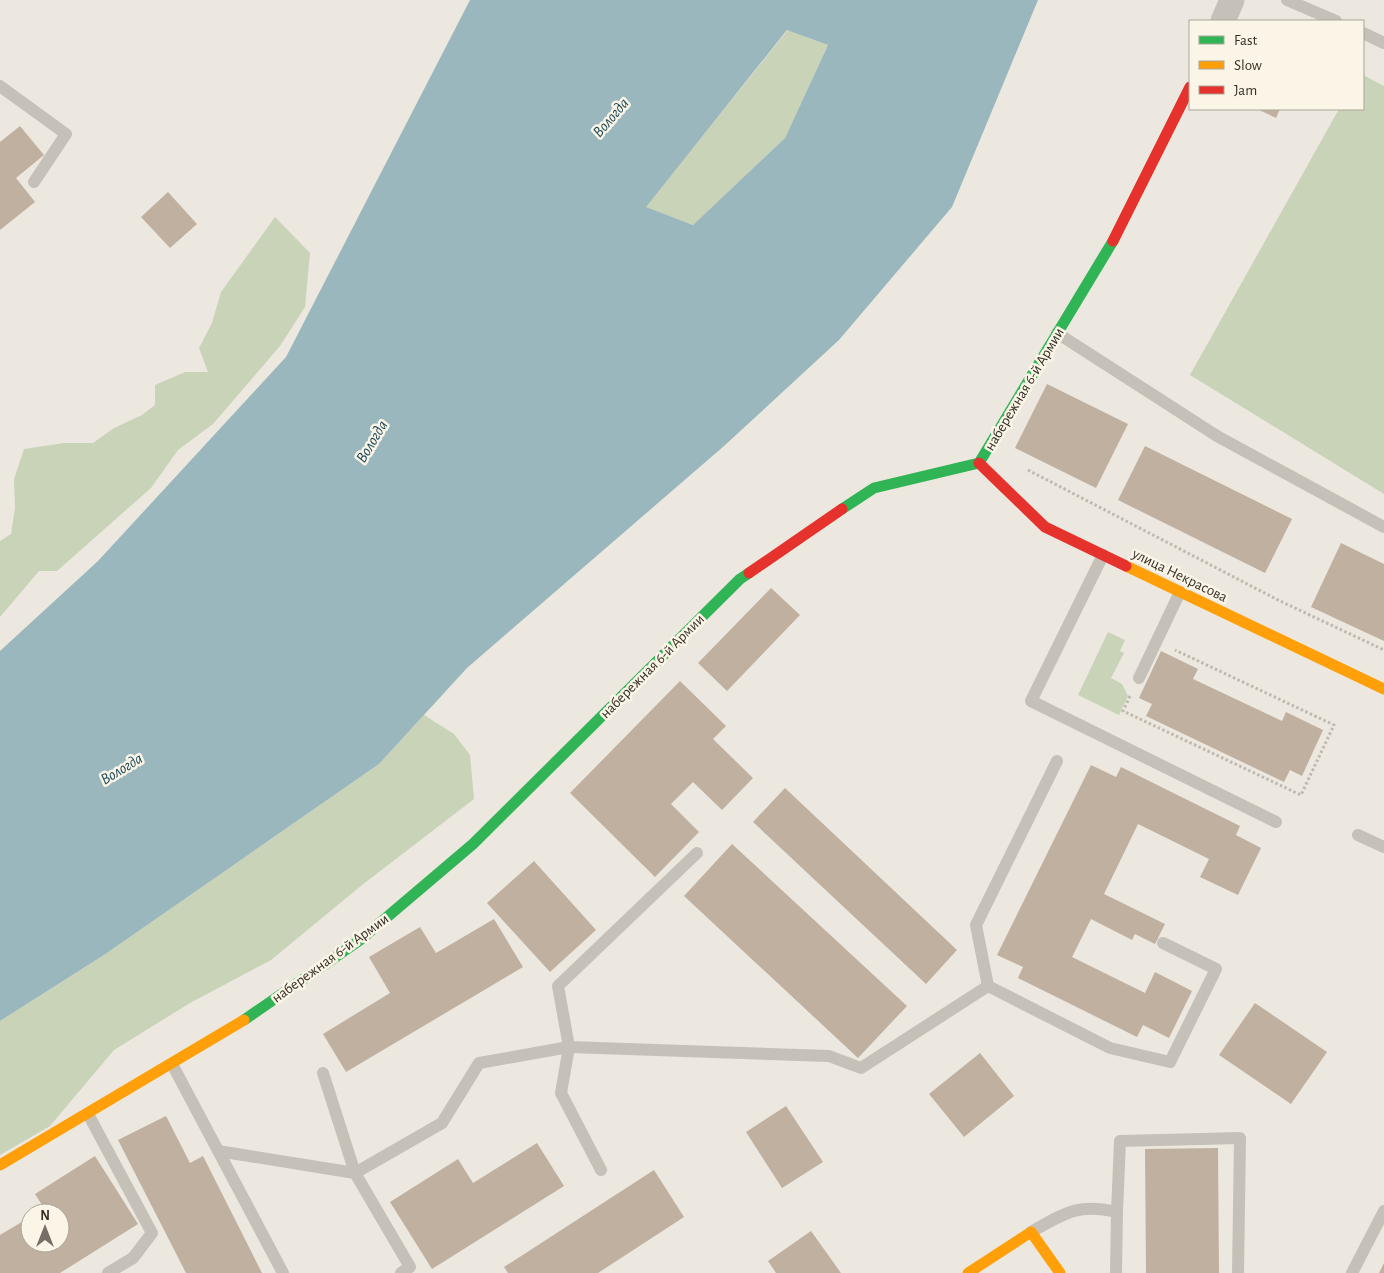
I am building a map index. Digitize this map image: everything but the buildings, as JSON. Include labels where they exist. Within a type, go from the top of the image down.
[{"type":"street","points":[[1223,20],[1232,0]]},
{"type":"street","name":"набережная 6-й Армии","points":[[0,1165],[242,1022],[360,940],[473,844],[740,579],[874,488],[979,463],[1118,232],[1189,89]]},
{"type":"street","name":"улица Некрасова","points":[[979,463],[1046,527],[1384,690]]},
{"type":"street","points":[[968,1273],[1031,1232],[1060,1273]]},
{"type":"lane","points":[[1287,0],[1334,20]]},
{"type":"lane","points":[[1364,33],[1384,41]]},
{"type":"lane","points":[[0,86],[66,134],[34,182]]},
{"type":"lane","points":[[1057,333],[1217,436],[1384,527]]},
{"type":"lane","points":[[1103,555],[1031,701],[1276,822]]},
{"type":"lane","points":[[1139,678],[1180,592]]},
{"type":"lane","points":[[988,986],[976,925],[1057,761]]},
{"type":"lane","points":[[1358,835],[1384,847]]},
{"type":"lane","points":[[601,1170],[561,1093],[569,1047],[558,986],[696,853]]},
{"type":"lane","points":[[988,986],[1110,1048],[1170,1062],[1216,969],[1162,943]]},
{"type":"lane","points":[[218,1151],[355,1173],[442,1122],[479,1063],[569,1047],[829,1056],[861,1068],[988,986]]},
{"type":"lane","points":[[172,1064],[283,1273]]},
{"type":"lane","points":[[323,1073],[355,1173],[410,1268],[401,1273]]},
{"type":"lane","points":[[88,1114],[152,1233],[133,1258],[108,1273]]},
{"type":"lane","points":[[1116,1273],[1120,1141],[1240,1138],[1238,1273]]},
{"type":"lane","points":[[1031,1232],[1068,1212],[1095,1207],[1117,1212]]},
{"type":"lane","points":[[1352,1273],[1384,1211]]},
{"type":"path","points":[[988,448],[1280,601],[1384,650]]},
{"type":"path","points":[[1139,678],[1123,711],[1300,795],[1334,725],[1156,641]]},
{"type":"green space","points":[[788,30],[828,45],[785,138],[693,225],[645,207]]},
{"type":"green space","points":[[1364,76],[1384,86],[1384,494],[1190,375],[1338,110],[1364,110]]},
{"type":"green space","points":[[275,217],[310,253],[305,307],[280,346],[213,424],[178,450],[151,488],[57,571],[39,571],[0,617],[0,541],[11,534],[15,508],[14,479],[24,449],[64,443],[93,443],[114,428],[142,415],[155,405],[155,385],[185,372],[208,372],[199,348],[212,323],[221,292]]},
{"type":"green space","points":[[1108,632],[1125,640],[1120,651],[1124,653],[1111,678],[1122,684],[1128,696],[1119,715],[1078,695]]},
{"type":"green space","points":[[424,715],[454,734],[470,755],[474,799],[362,885],[271,960],[190,1003],[114,1050],[50,1126],[0,1155],[0,1021],[104,955],[379,764]]},
{"type":"water","name":"Вологда","points":[[470,0],[1038,0],[952,207],[839,340],[724,446],[467,668],[379,764],[104,955],[0,1021],[0,651],[98,561],[286,357]],"holes":[[[787,30],[828,45],[785,138],[693,225],[646,207]]]},
{"type":"traffic: fast","points":[[842,509],[874,488],[979,463],[1113,241]]},
{"type":"traffic: fast","points":[[244,1020],[360,940],[473,844],[740,579],[749,573]]},
{"type":"traffic: slow","points":[[1126,566],[1384,689]]},
{"type":"traffic: slow","points":[[0,1165],[244,1020]]},
{"type":"traffic: slow","points":[[968,1273],[1031,1232],[1060,1273]]},
{"type":"traffic: jam","points":[[1113,241],[1189,89]]},
{"type":"traffic: jam","points":[[979,463],[1045,527],[1126,566]]},
{"type":"traffic: jam","points":[[749,573],[842,509]]}]
